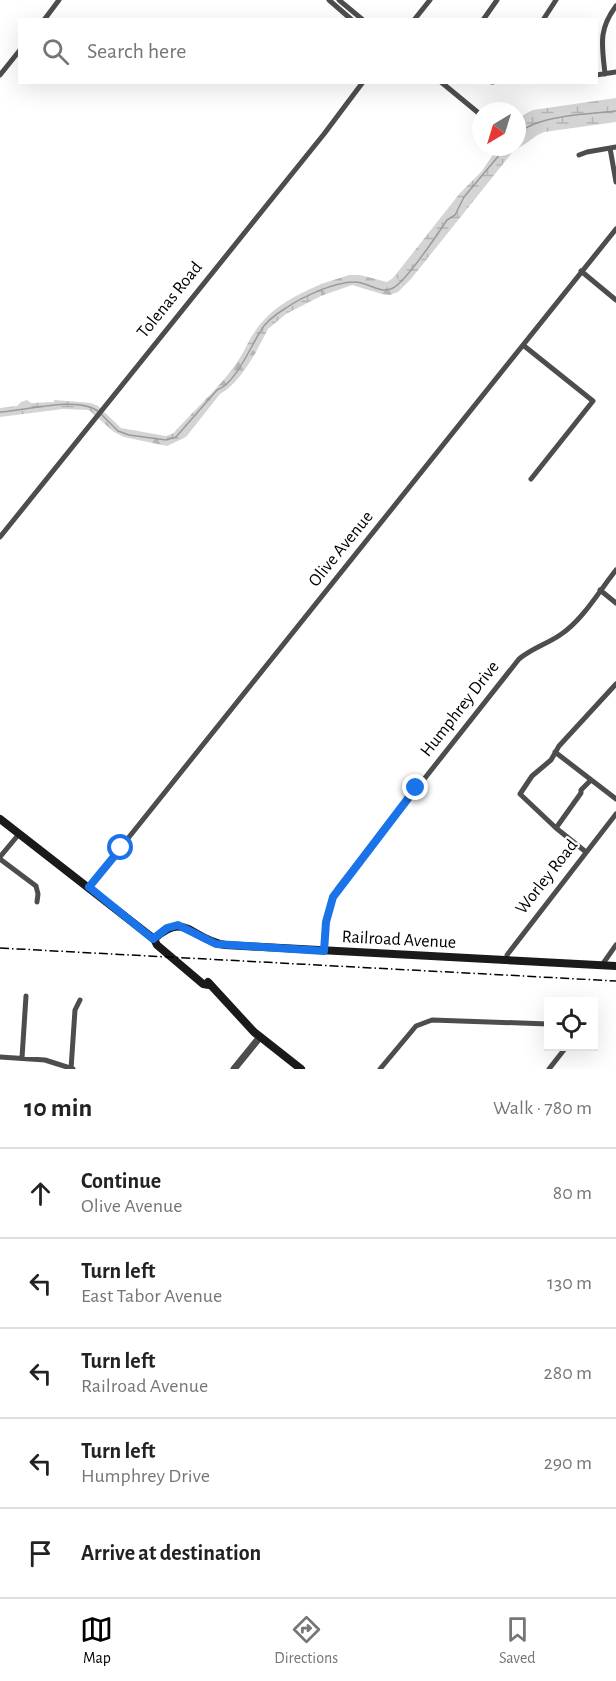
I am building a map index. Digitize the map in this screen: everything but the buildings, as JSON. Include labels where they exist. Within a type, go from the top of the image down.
[{"type":"main road","points":[[0,819],[153,939],[203,984],[209,985],[260,1037],[301,1069]]},
{"type":"main road","name":"Railroad Avenue","points":[[153,939],[167,928],[178,925],[216,944],[616,966]]},
{"type":"street","points":[[46,18],[59,0]]},
{"type":"street","points":[[329,0],[350,18]]},
{"type":"street","points":[[339,0],[361,18]]},
{"type":"street","points":[[416,18],[430,0]]},
{"type":"street","points":[[484,18],[497,0]]},
{"type":"street","points":[[544,18],[556,0]]},
{"type":"street","points":[[605,74],[601,40],[603,27],[616,6]]},
{"type":"street","points":[[0,75],[18,52]]},
{"type":"street","points":[[598,75],[616,72]]},
{"type":"street","name":"Tolenas Road","points":[[0,537],[324,134],[362,84]]},
{"type":"street","points":[[443,84],[472,108]]},
{"type":"street","points":[[579,155],[613,148],[616,182]]},
{"type":"street","name":"Olive Avenue","points":[[89,887],[616,229]]},
{"type":"street","points":[[581,271],[616,300]]},
{"type":"street","points":[[523,345],[593,401],[531,478]]},
{"type":"street","name":"Humphrey Drive","points":[[324,951],[326,922],[338,888],[519,659],[573,625],[616,570]]},
{"type":"street","points":[[600,590],[616,603]]},
{"type":"street","points":[[586,852],[524,800],[520,794],[532,776],[551,760],[555,752],[616,684]]},
{"type":"street","points":[[555,752],[616,799]]},
{"type":"street","points":[[556,828],[581,793],[588,789],[591,780]]},
{"type":"street","name":"Worley Road","points":[[507,960],[507,955],[616,814]]},
{"type":"street","points":[[19,834],[0,858],[36,886],[37,903]]},
{"type":"street","points":[[602,965],[616,945]]},
{"type":"street","points":[[22,1058],[26,996]]},
{"type":"street","points":[[0,1058],[45,1060],[72,1069],[75,1010],[80,1000]]},
{"type":"street","points":[[380,1069],[416,1026],[432,1020],[544,1024]]},
{"type":"street","points":[[234,1069],[260,1037]]},
{"type":"street","points":[[549,1069],[564,1051]]},
{"type":"green space","points":[[616,98],[616,122],[544,132],[526,143],[526,113],[533,110]]},
{"type":"green space","points":[[492,156],[509,156],[411,279],[398,292],[401,286],[398,279],[393,278],[460,193],[482,171]]},
{"type":"green space","points":[[349,275],[360,275],[387,282],[393,278],[398,279],[401,287],[398,292],[390,295],[352,285],[321,296],[321,284]]},
{"type":"green space","points":[[321,284],[321,296],[286,314],[268,329],[256,352],[247,345],[261,323],[278,307]]},
{"type":"green space","points":[[247,345],[256,352],[241,375],[220,394],[186,437],[184,432],[173,434],[223,381]]},
{"type":"green space","points":[[27,400],[31,403],[54,402],[54,400],[91,403],[89,410],[63,409],[0,417],[0,408],[17,406]]},
{"type":"green space","points":[[91,403],[98,406],[121,428],[166,436],[167,446],[124,437],[114,432],[89,410]]},
{"type":"green space","points":[[179,431],[184,432],[186,437],[167,446],[166,436]]},
{"type":"waterway","points":[[526,128],[549,119],[616,111]]},
{"type":"waterway","points":[[102,415],[118,431],[129,435],[166,440],[176,437],[217,390],[230,381],[262,328],[278,313],[328,287],[359,282],[388,290],[399,284],[447,220],[455,215],[464,197],[498,156]]},
{"type":"waterway","points":[[0,412],[65,404],[90,407],[99,412]]},
{"type":"railway","points":[[0,948],[616,981]]},
{"type":"route","points":[[121,848],[89,887],[153,939],[167,928],[178,925],[216,944],[324,951],[326,922],[338,888],[416,788]]}]
